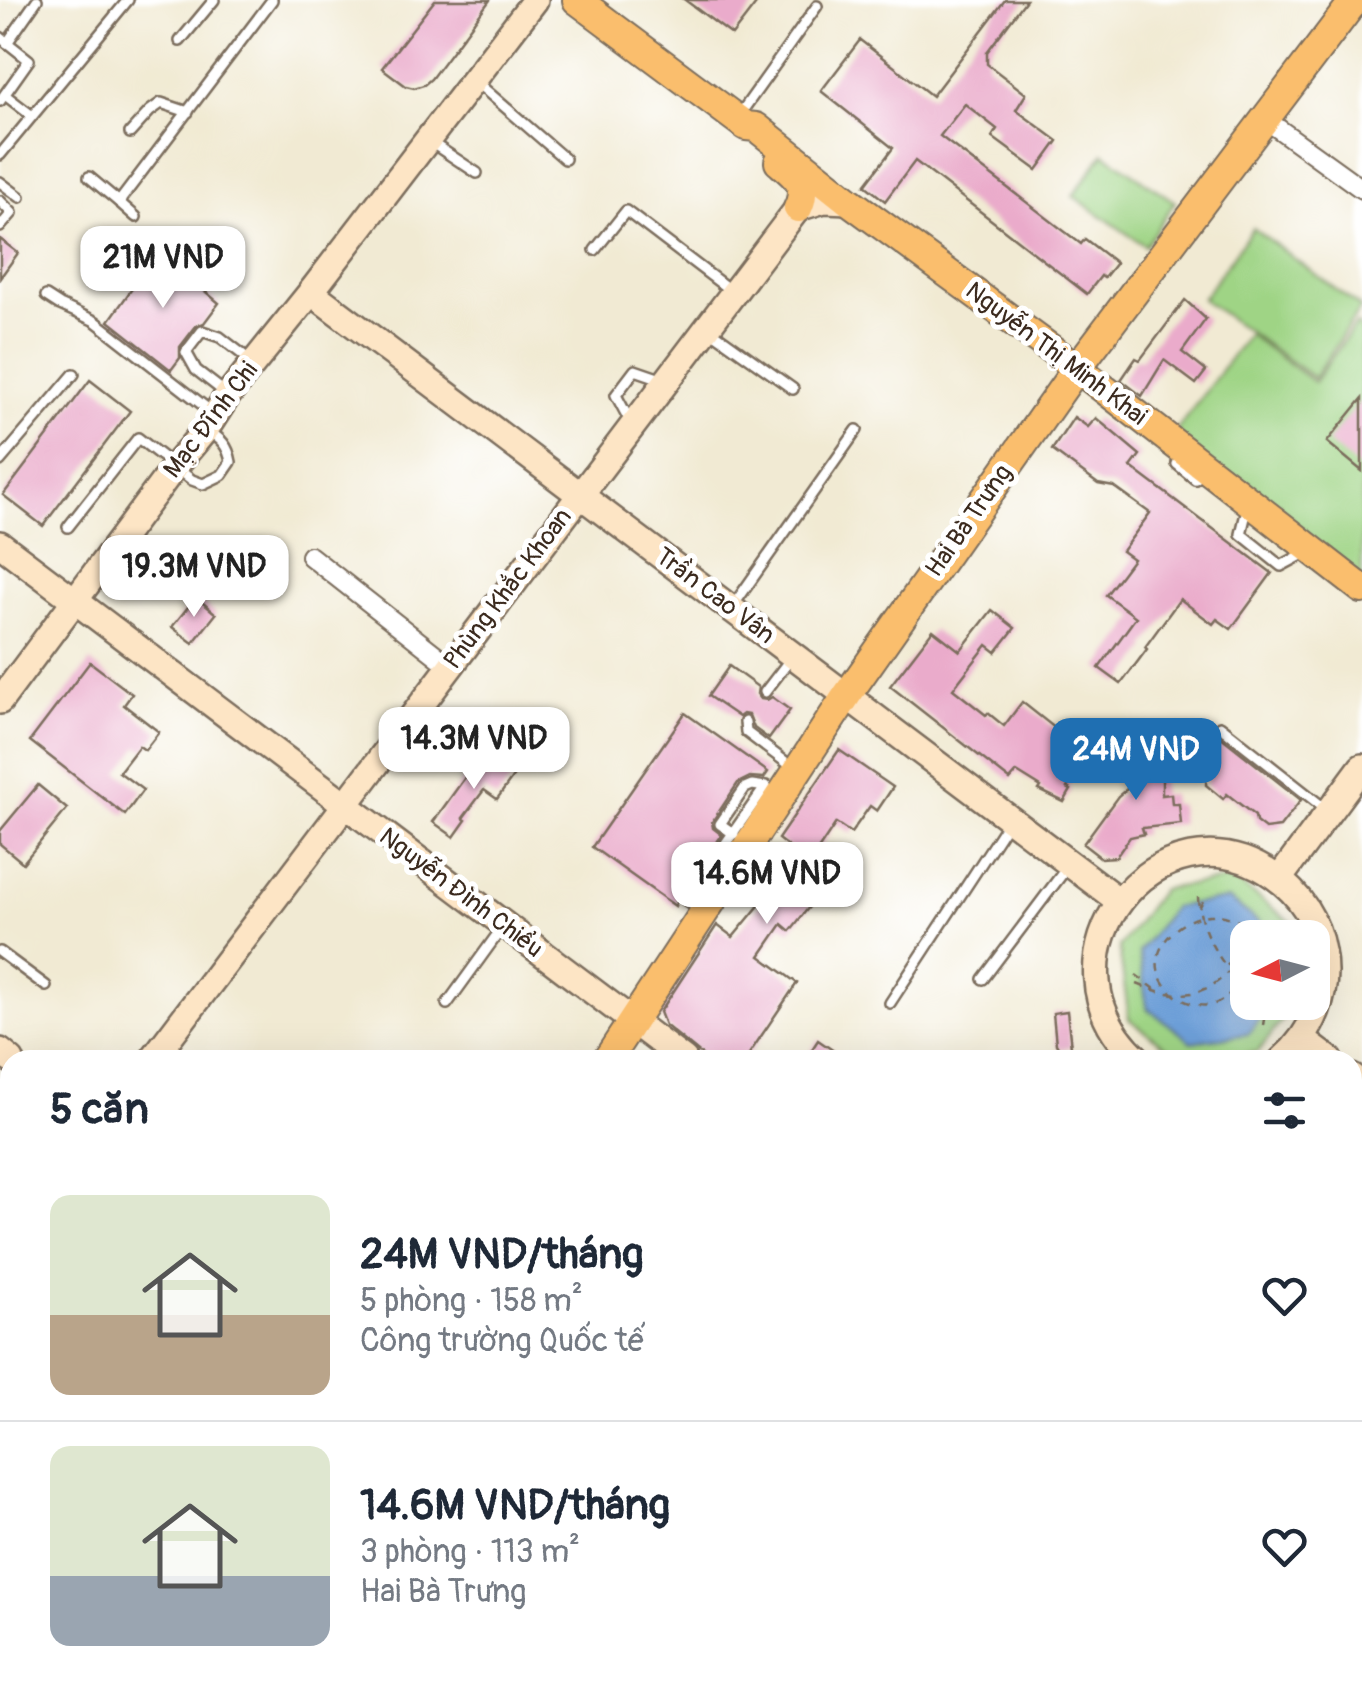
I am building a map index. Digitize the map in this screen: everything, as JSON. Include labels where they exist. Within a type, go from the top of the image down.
[{"type":"main road","name":"Mạc Đĩnh Chi","points":[[0,700],[175,466],[535,0]]},
{"type":"main road","name":"Nguyễn Thị Minh Khai","points":[[578,0],[741,122],[756,127],[849,201],[1077,368],[1362,589]]},
{"type":"main road","name":"Hai Bà Trưng","points":[[614,1050],[695,907],[773,791],[797,770],[1077,368],[1355,0]]},
{"type":"main road","name":"Nguyễn Thị Minh Khai","points":[[741,122],[748,138],[800,178],[804,189],[798,208]]},
{"type":"main road","points":[[798,208],[824,200],[849,201]]},
{"type":"main road","name":"Phùng Khắc Khoan","points":[[160,1050],[798,208]]},
{"type":"main road","name":"Trần Cao Vân","points":[[311,292],[1119,901]]},
{"type":"main road","name":"Nguyễn Đình Chiểu","points":[[0,544],[671,1050]]},
{"type":"main road","points":[[1278,879],[1362,767]]},
{"type":"main road","points":[[1129,1050],[1116,1036],[1097,986],[1102,932],[1119,901],[1160,867],[1212,856],[1247,862],[1278,879],[1292,891],[1312,920],[1323,954],[1323,990],[1302,1039],[1292,1050]]},
{"type":"main road","points":[[1302,1039],[1317,1050]]},
{"type":"street","points":[[1265,119],[1362,190]]},
{"type":"street","points":[[310,556],[450,666]]},
{"type":"lane","points":[[31,115],[2,98],[29,60],[4,40],[37,0]]},
{"type":"lane","points":[[0,155],[128,0]]},
{"type":"lane","points":[[180,41],[214,0]]},
{"type":"lane","points":[[120,202],[272,0]]},
{"type":"lane","points":[[741,122],[817,6]]},
{"type":"lane","points":[[473,79],[565,160]]},
{"type":"lane","points":[[130,133],[161,103],[188,112]]},
{"type":"lane","points":[[427,139],[477,173]]},
{"type":"lane","points":[[89,176],[136,216]]},
{"type":"lane","points":[[0,182],[20,197]]},
{"type":"lane","points":[[0,201],[12,213],[0,227]]},
{"type":"lane","points":[[595,250],[626,211],[733,293]]},
{"type":"lane","points":[[46,296],[95,321],[216,413]]},
{"type":"lane","points":[[707,328],[794,389]]},
{"type":"lane","points":[[68,527],[138,438],[192,480],[203,484],[222,475],[231,462],[229,450],[186,352],[202,331],[220,337],[254,363]]},
{"type":"lane","points":[[0,461],[74,374]]},
{"type":"lane","points":[[732,608],[857,430]]},
{"type":"lane","points":[[765,692],[794,655]]},
{"type":"lane","points":[[745,722],[746,732],[797,770]]},
{"type":"lane","points":[[1220,726],[1329,811]]},
{"type":"lane","points":[[890,1003],[1010,819]]},
{"type":"lane","points":[[983,979],[1070,864]]},
{"type":"lane","points":[[447,1004],[503,926]]},
{"type":"lane","points":[[0,952],[46,986]]},
{"type":"path","points":[[1199,910],[1206,896]]},
{"type":"path","points":[[1198,897],[1200,917],[1214,949],[1226,964]]},
{"type":"path","points":[[1230,993],[1217,1003],[1190,1003],[1172,994],[1159,975],[1158,963],[1160,950],[1171,934],[1189,921],[1215,915],[1236,920]]},
{"type":"path","points":[[1137,984],[1172,994],[1200,992],[1228,972],[1224,968],[1230,961]]},
{"type":"path","points":[[1136,974],[1160,992]]},
{"type":"path","points":[[1262,1025],[1264,1020]]},
{"type":"green space","points":[[1104,153],[1175,202],[1145,246],[1073,196]]},
{"type":"green space","points":[[1253,228],[1361,308],[1314,378],[1202,299]]},
{"type":"green space","points":[[1356,324],[1362,329],[1362,589],[1168,442],[1248,334],[1314,382]]},
{"type":"green space","points":[[1233,879],[1288,920],[1230,920],[1230,1020],[1282,1020],[1260,1050],[1171,1050],[1129,1019],[1119,947],[1162,889]]},
{"type":"water","points":[[1228,899],[1256,920],[1230,920],[1230,1020],[1258,1020],[1248,1034],[1192,1042],[1147,1008],[1139,952],[1173,907]]},
{"type":"building","points":[[435,0],[490,0],[431,79],[414,88],[406,86],[382,68]]},
{"type":"building","points":[[685,0],[759,0],[732,35]]},
{"type":"building","points":[[1005,0],[1026,0],[987,52],[987,64],[1026,94],[1016,110],[1058,141],[1037,170],[992,137],[997,129],[965,104],[940,136],[1081,244],[1085,239],[1116,263],[1087,294],[915,161],[885,201],[865,185],[893,148],[821,91],[860,40],[932,96]]},
{"type":"building","points":[[0,239],[18,253],[0,278]]},
{"type":"building","points":[[158,252],[219,303],[180,347],[180,358],[171,370],[109,321]]},
{"type":"building","points":[[1185,300],[1206,319],[1182,352],[1206,371],[1196,384],[1164,360],[1142,396],[1121,380]]},
{"type":"building","points":[[90,380],[130,411],[43,526],[3,495]]},
{"type":"building","points":[[1362,399],[1362,471],[1327,442]]},
{"type":"building","points":[[1074,417],[1088,427],[1096,418],[1140,455],[1131,467],[1272,573],[1231,629],[1217,619],[1213,624],[1180,599],[1121,684],[1099,668],[1136,617],[1106,595],[1133,559],[1122,551],[1150,513],[1114,487],[1098,484],[1052,450]]},
{"type":"building","points":[[196,597],[216,614],[193,643],[172,627]]},
{"type":"building","points":[[992,610],[1015,628],[996,652],[987,645],[953,689],[1004,726],[1022,702],[1061,733],[1064,728],[1089,744],[1075,766],[1079,769],[1067,788],[1071,790],[1064,802],[1039,790],[1041,787],[1017,772],[1010,780],[890,686],[933,630],[960,651]]},
{"type":"building","points":[[90,662],[132,694],[124,705],[159,732],[145,750],[139,746],[119,772],[143,790],[125,815],[30,741]]},
{"type":"building","points":[[729,666],[758,687],[761,699],[772,697],[790,710],[769,739],[754,728],[749,715],[739,717],[708,696]]},
{"type":"building","points":[[685,713],[768,772],[764,778],[750,777],[738,783],[712,822],[722,835],[675,906],[592,847]]},
{"type":"building","points":[[1216,733],[1301,800],[1280,827],[1265,829],[1227,794],[1223,799],[1206,785],[1208,743]]},
{"type":"building","points":[[1128,742],[1162,742],[1162,795],[1171,794],[1172,804],[1179,804],[1181,824],[1142,828],[1144,834],[1130,837],[1116,857],[1101,858],[1083,844],[1128,788]]},
{"type":"building","points":[[839,750],[893,787],[877,811],[870,806],[851,833],[836,823],[811,867],[829,882],[790,931],[782,924],[760,956],[797,983],[752,1050],[696,1050],[665,1025],[660,1012],[717,925],[733,937],[800,856],[778,839]]},
{"type":"building","points":[[484,751],[515,774],[497,799],[484,790],[454,837],[433,822]]},
{"type":"building","points":[[38,785],[67,809],[23,863],[0,844],[0,831]]},
{"type":"building","points":[[1067,1011],[1071,1047],[1059,1049],[1053,1013]]},
{"type":"building","points":[[818,1040],[832,1050],[812,1050]]}]
